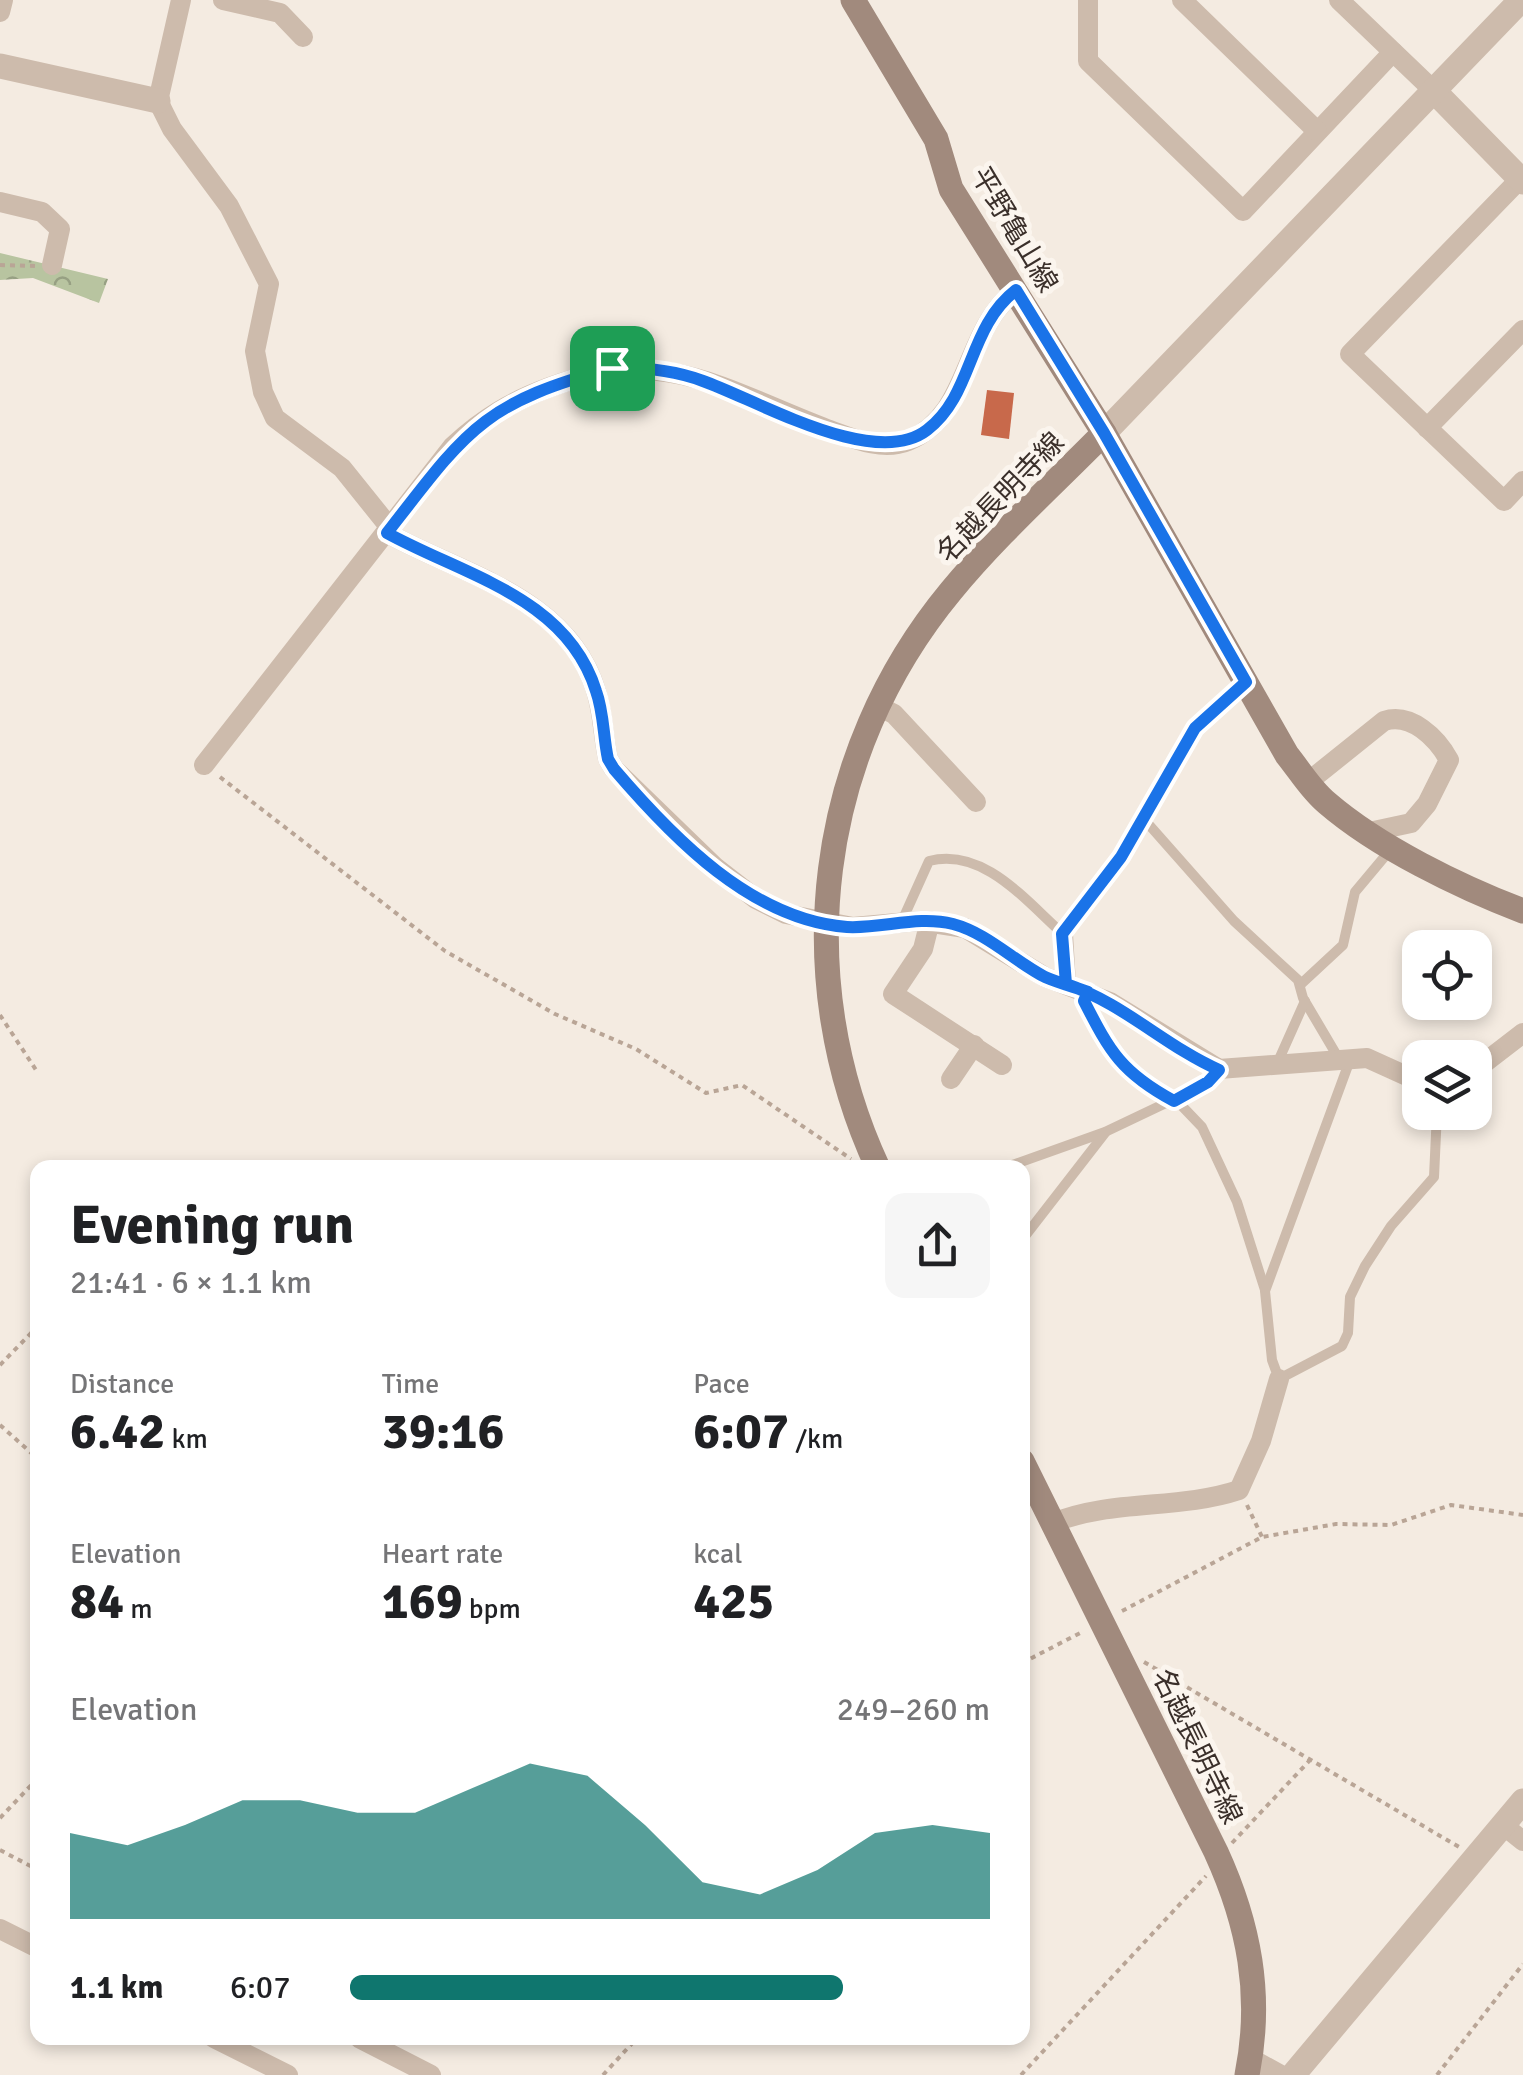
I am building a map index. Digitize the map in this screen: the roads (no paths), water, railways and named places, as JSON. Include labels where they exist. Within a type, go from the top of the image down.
[{"type":"main road","name":"平野亀山線","points":[[862,3],[936,139],[951,189],[1104,433]]},
{"type":"main road","name":"名越長明寺線","points":[[874,1160],[858,1125],[837,1054],[824,924],[837,822],[848,780],[878,706],[908,651],[950,591],[1104,433],[1246,682],[1308,782],[1326,802],[1369,832],[1486,897],[1523,911]]},
{"type":"main road","name":"名越長明寺線","points":[[1030,1477],[1219,1858],[1250,1942],[1254,2006],[1248,2066]]},
{"type":"street","points":[[0,12],[3,0]]},
{"type":"street","points":[[181,0],[158,101],[172,130],[229,206],[269,284],[255,351],[263,392],[275,418],[342,468],[389,531],[495,583],[543,615],[581,657],[592,680],[608,759],[623,780],[700,854],[756,899],[786,914],[853,927],[930,922],[965,928],[1066,984],[1088,992],[1219,1070],[1367,1058],[1402,1074]]},
{"type":"street","points":[[223,0],[280,13],[303,37]]},
{"type":"street","points":[[1088,0],[1088,61],[1243,210],[1393,52]]},
{"type":"street","points":[[1182,0],[1318,130]]},
{"type":"street","points":[[1104,433],[1521,0]]},
{"type":"street","points":[[1345,2],[1522,179],[1350,354],[1504,501],[1523,482]]},
{"type":"street","points":[[0,66],[158,101]]},
{"type":"street","points":[[0,202],[42,212],[60,229],[52,265]]},
{"type":"street","points":[[204,765],[453,446],[475,425],[516,400],[612,368],[663,370],[702,380],[862,442],[896,445],[909,441],[948,408],[985,321],[1016,290]]},
{"type":"street","points":[[1428,428],[1523,330]]},
{"type":"street","points":[[878,706],[894,714],[976,802]]},
{"type":"street","points":[[1308,782],[1384,721],[1399,718],[1426,732],[1446,753],[1447,771],[1410,823],[1369,832]]},
{"type":"street","points":[[930,922],[923,948],[893,994],[1002,1065]]},
{"type":"street","points":[[1062,934],[1066,984]]},
{"type":"street","points":[[1492,1057],[1523,1033]]},
{"type":"street","points":[[951,1079],[974,1045]]},
{"type":"street","points":[[1053,1523],[1078,1513],[1193,1502],[1239,1490],[1261,1441],[1279,1380]]},
{"type":"street","points":[[1293,2075],[1477,1856],[1513,1833],[1523,1802]]},
{"type":"street","points":[[0,1929],[30,1944]]},
{"type":"street","points":[[228,2045],[288,2075]]},
{"type":"street","points":[[373,2045],[431,2075]]},
{"type":"street","points":[[1248,2066],[1281,2075]]},
{"type":"lane","points":[[901,922],[928,861],[950,856],[984,866],[1062,934],[1121,857],[1195,728],[1246,682]]},
{"type":"lane","points":[[1143,818],[1234,921],[1301,984],[1305,1001],[1345,1059],[1266,1291]]},
{"type":"lane","points":[[1301,984],[1343,945],[1355,892],[1394,846]]},
{"type":"lane","points":[[1088,992],[1084,1001],[1110,1053],[1128,1072],[1174,1101],[1202,1127],[1215,1148],[1266,1291],[1272,1360],[1279,1380],[1342,1346],[1348,1333],[1350,1297],[1365,1266],[1391,1226],[1434,1177],[1436,1130]]},
{"type":"lane","points":[[1275,1067],[1305,1001]]},
{"type":"lane","points":[[1026,1160],[1105,1132],[1174,1101],[1208,1082],[1219,1070]]},
{"type":"lane","points":[[1030,1230],[1105,1132]]}]
